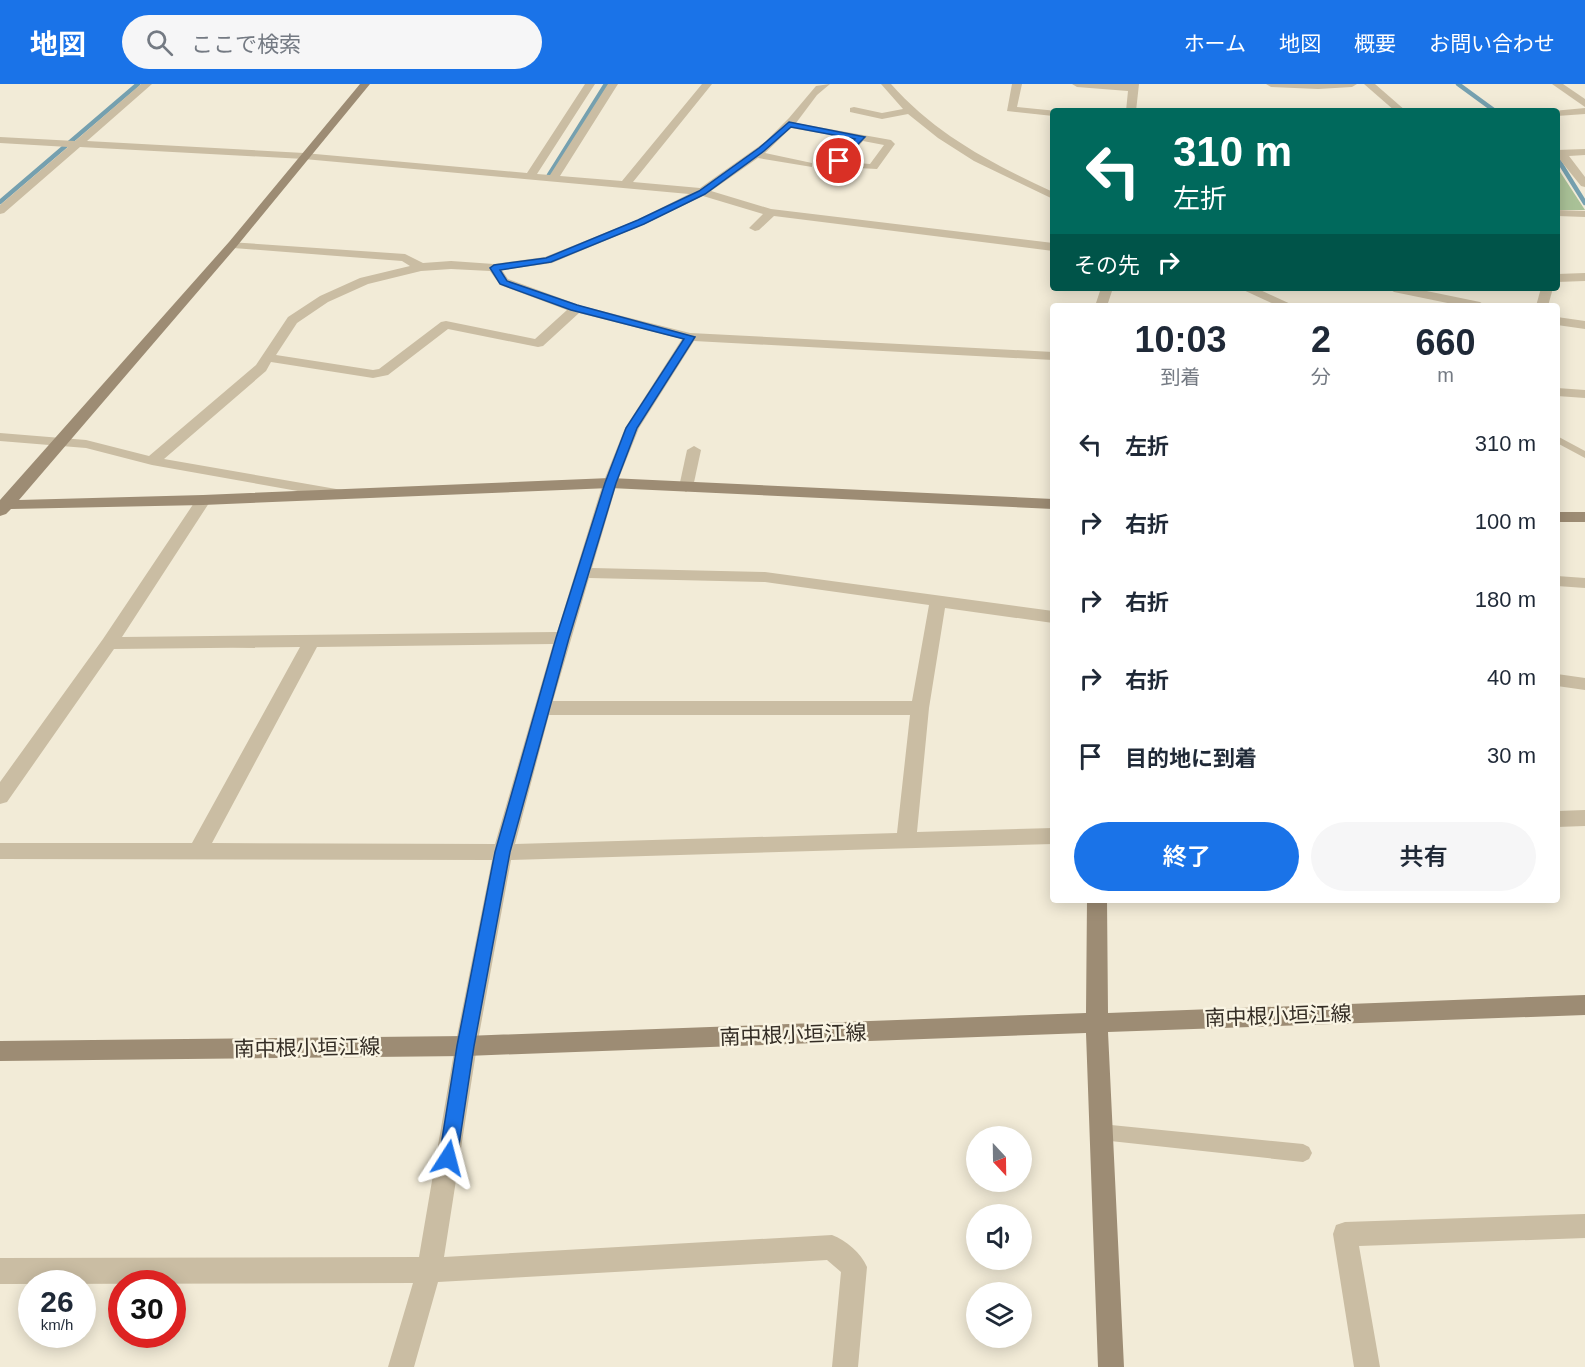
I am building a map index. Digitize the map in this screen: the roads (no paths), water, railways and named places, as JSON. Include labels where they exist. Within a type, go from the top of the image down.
[{"type":"street","points":[[0,211],[132,84]]},
{"type":"street","points":[[0,196],[147,84]]},
{"type":"street","points":[[2,508],[63,442],[365,84]]},
{"type":"street","points":[[530,177],[590,84]]},
{"type":"street","points":[[553,179],[613,84]]},
{"type":"street","points":[[625,185],[707,84]]},
{"type":"street","points":[[152,460],[261,368],[292,320],[324,299],[364,281],[421,267],[451,265],[494,268],[548,260],[641,222],[702,192],[754,154],[789,125],[813,92],[825,84]]},
{"type":"street","points":[[886,84],[910,111],[934,131],[1050,194]]},
{"type":"street","points":[[1017,84],[1011,109],[1050,113]]},
{"type":"street","points":[[1077,84],[1134,86],[1131,108]]},
{"type":"street","points":[[1271,84],[1318,86],[1352,84]]},
{"type":"street","points":[[1369,84],[1397,108]]},
{"type":"street","points":[[1557,84],[1585,104]]},
{"type":"street","points":[[854,110],[882,116],[910,111]]},
{"type":"street","points":[[1560,113],[1585,111]]},
{"type":"street","points":[[789,125],[861,137]]},
{"type":"street","points":[[0,140],[304,156],[702,192],[771,212],[1050,247]]},
{"type":"street","points":[[1560,153],[1585,152]]},
{"type":"street","points":[[1560,153],[1585,184]]},
{"type":"street","points":[[754,154],[808,165]]},
{"type":"street","points":[[867,225],[876,211]]},
{"type":"street","points":[[755,228],[771,212]]},
{"type":"street","points":[[1560,213],[1585,214]]},
{"type":"street","points":[[232,244],[405,258],[421,267]]},
{"type":"street","points":[[494,268],[504,282],[577,308],[690,337],[1050,356]]},
{"type":"street","points":[[1560,278],[1585,277]]},
{"type":"street","points":[[1252,291],[1282,303]]},
{"type":"street","points":[[1408,291],[1466,303]]},
{"type":"street","points":[[268,357],[373,374],[383,372],[446,325],[538,343],[577,308]]},
{"type":"street","points":[[1560,321],[1585,325]]},
{"type":"street","points":[[401,1367],[429,1270],[466,1046],[503,852],[542,708],[610,483],[632,428],[690,337]]},
{"type":"street","points":[[1560,392],[1585,394]]},
{"type":"street","points":[[0,437],[86,444],[152,460],[337,493]]},
{"type":"street","points":[[686,487],[694,450]]},
{"type":"street","points":[[2,508],[610,483],[1050,504]]},
{"type":"street","points":[[0,797],[109,644],[203,500]]},
{"type":"street","points":[[1560,517],[1585,517]]},
{"type":"street","points":[[584,573],[765,577],[1050,617]]},
{"type":"street","points":[[1560,581],[1585,583]]},
{"type":"street","points":[[906,841],[920,708],[938,601]]},
{"type":"street","points":[[109,644],[563,638]]},
{"type":"street","points":[[198,850],[312,641]]},
{"type":"street","points":[[1560,680],[1585,684]]},
{"type":"street","points":[[542,708],[920,708]]},
{"type":"street","points":[[1560,819],[1585,818]]},
{"type":"street","points":[[0,850],[503,852],[1050,836]]},
{"type":"street","points":[[1097,903],[1096,1023],[1111,1367]]},
{"type":"street","name":"南中根小垣江線","points":[[0,1051],[466,1046],[899,1032],[1585,1005]]},
{"type":"street","points":[[1367,1367],[1345,1234],[1585,1226]]},
{"type":"street","points":[[0,1271],[429,1270],[832,1248],[854,1267],[845,1367]]},
{"type":"lane","points":[[1560,441],[1585,454]]},
{"type":"lane","points":[[1101,1132],[1304,1153]]},
{"type":"waterway","points":[[0,202],[138,84]]},
{"type":"waterway","points":[[549,175],[606,84]]},
{"type":"waterway","points":[[1458,84],[1491,108]]},
{"type":"waterway","points":[[1560,163],[1585,203]]}]
